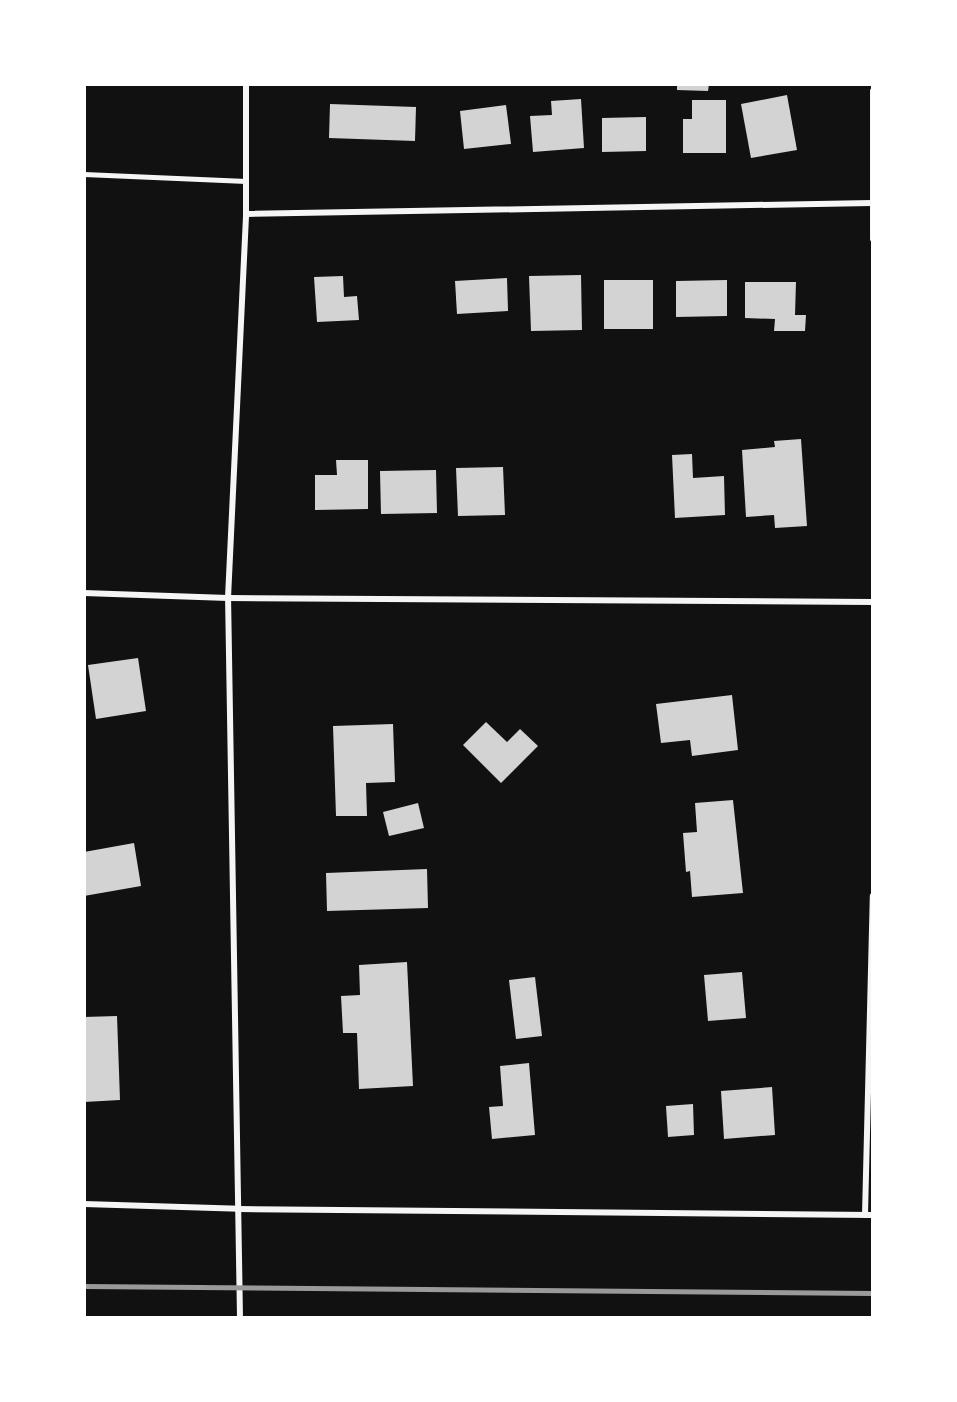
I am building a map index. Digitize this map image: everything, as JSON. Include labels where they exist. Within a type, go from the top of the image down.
[{"type":"street","points":[[240,1318],[228,598],[246,214],[246,84]]},
{"type":"street","points":[[873,90],[873,239]]},
{"type":"street","points":[[246,214],[872,203]]},
{"type":"street","points":[[84,594],[228,598],[873,602]]},
{"type":"street","points":[[865,1215],[873,896]]},
{"type":"street","points":[[84,1204],[239,1209],[873,1215]]},
{"type":"lane","points":[[84,174],[246,182]]},
{"type":"building","points":[[677,84],[709,84],[708,91],[677,90]]},
{"type":"building","points":[[787,95],[797,150],[751,158],[741,104]]},
{"type":"building","points":[[581,99],[584,148],[533,152],[530,116],[552,115],[551,101]]},
{"type":"building","points":[[692,100],[726,100],[726,153],[683,153],[683,119],[692,119]]},
{"type":"building","points":[[330,104],[416,107],[415,141],[329,138]]},
{"type":"building","points":[[506,105],[511,144],[464,149],[460,111]]},
{"type":"building","points":[[646,117],[646,151],[602,152],[602,118]]},
{"type":"building","points":[[581,275],[582,330],[531,331],[529,276]]},
{"type":"building","points":[[343,276],[344,297],[357,296],[359,320],[317,322],[314,277]]},
{"type":"building","points":[[507,278],[508,311],[457,314],[455,281]]},
{"type":"building","points":[[604,280],[653,280],[653,329],[604,329]]},
{"type":"building","points":[[727,280],[727,316],[676,317],[676,281]]},
{"type":"building","points":[[745,282],[796,282],[795,315],[806,315],[805,331],[774,331],[775,319],[745,318]]},
{"type":"building","points":[[801,439],[807,526],[775,528],[774,515],[746,517],[742,450],[775,447],[774,441]]},
{"type":"building","points":[[692,454],[693,478],[724,476],[725,515],[675,518],[672,455]]},
{"type":"building","points":[[336,460],[368,460],[368,509],[315,510],[315,475],[337,475]]},
{"type":"building","points":[[503,467],[505,515],[458,516],[456,468]]},
{"type":"building","points":[[436,470],[437,513],[381,514],[380,471]]},
{"type":"building","points":[[138,658],[146,711],[96,719],[88,665]]},
{"type":"building","points":[[732,695],[738,750],[692,756],[690,740],[661,743],[656,704]]},
{"type":"building","points":[[486,722],[507,742],[520,729],[538,746],[501,783],[463,745]]},
{"type":"building","points":[[393,724],[395,782],[366,783],[367,816],[336,816],[333,726]]},
{"type":"building","points":[[733,800],[743,893],[692,897],[690,871],[686,872],[683,833],[697,832],[695,803]]},
{"type":"building","points":[[418,803],[424,828],[389,836],[383,812]]},
{"type":"building","points":[[134,843],[141,886],[84,896],[84,852]]},
{"type":"building","points":[[427,869],[428,908],[327,911],[326,873]]},
{"type":"building","points":[[407,962],[413,1086],[359,1089],[357,1033],[343,1033],[341,996],[360,995],[359,965]]},
{"type":"building","points":[[742,972],[746,1018],[708,1021],[704,975]]},
{"type":"building","points":[[535,977],[542,1036],[516,1039],[509,980]]},
{"type":"building","points":[[117,1016],[120,1100],[84,1102],[84,1017]]},
{"type":"building","points":[[529,1063],[535,1135],[492,1139],[489,1107],[503,1106],[500,1066]]},
{"type":"building","points":[[772,1087],[775,1135],[724,1139],[721,1091]]},
{"type":"building","points":[[693,1104],[694,1135],[668,1137],[666,1106]]},
{"type":"railway","points":[[84,1286],[873,1293]]}]
